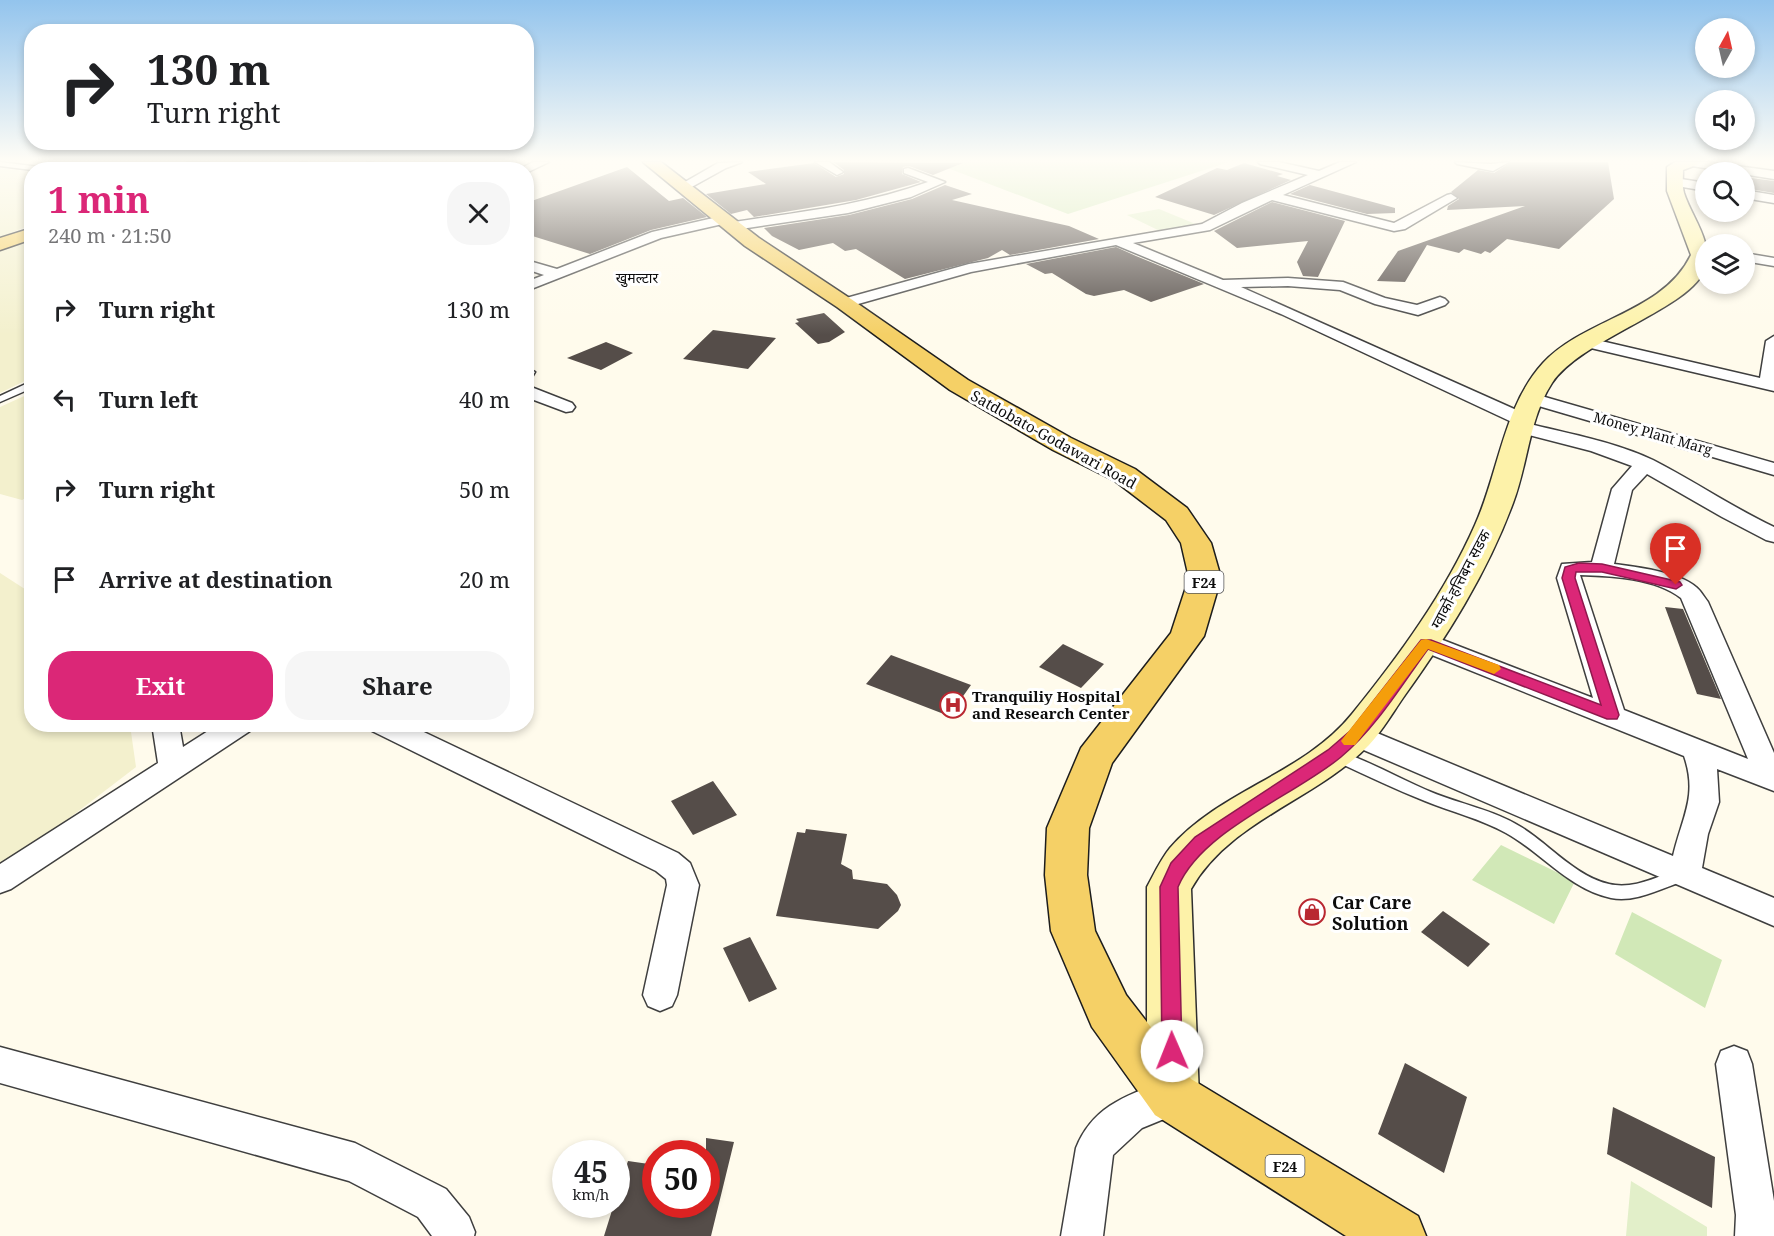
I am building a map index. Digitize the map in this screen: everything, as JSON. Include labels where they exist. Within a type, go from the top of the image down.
[{"type":"main road","name":"Satdobato-Godawari Road","points":[[724,220],[752,242],[844,303],[959,385],[1062,444],[1125,475],[1177,514],[1196,543],[1205,578],[1187,636],[1095,758],[1068,828],[1066,875],[1073,931],[1109,1011],[1173,1097],[1398,1236]]},
{"type":"main road","name":"ग्वार्को-हत्तिबन सडक","points":[[1689,220],[1695,234]]},
{"type":"main road","points":[[0,244],[24,236]]},
{"type":"main road","name":"ग्वार्को-हत्तिबन सडक","points":[[1173,1097],[1169,887],[1177,868],[1201,842],[1344,745],[1426,643],[1470,565],[1500,500],[1525,415],[1553,366],[1584,342],[1653,305],[1691,277],[1695,271]]},
{"type":"street","points":[[534,284],[657,235],[756,220]]},
{"type":"street","points":[[844,303],[969,268],[1205,227],[1219,220]]},
{"type":"street","points":[[1365,220],[1394,227],[1412,220]]},
{"type":"street","points":[[1117,241],[1286,311],[1598,447],[1645,464],[1730,513],[1774,535]]},
{"type":"street","points":[[1755,258],[1774,262]]},
{"type":"street","points":[[534,267],[557,274]]},
{"type":"street","points":[[1216,283],[1288,282],[1343,286],[1380,300],[1418,310],[1440,302]]},
{"type":"street","points":[[1584,342],[1771,385],[1774,341]]},
{"type":"street","points":[[534,393],[566,406]]},
{"type":"street","name":"Money Plant Marg","points":[[1525,415],[1774,469]]},
{"type":"street","points":[[1602,568],[1622,489],[1645,464]]},
{"type":"street","points":[[1612,715],[1568,578],[1570,569],[1602,568],[1676,585],[1687,591],[1696,602],[1773,779]]},
{"type":"street","points":[[1426,643],[1612,715],[1696,751],[1773,779]]},
{"type":"street","points":[[166,732],[173,767]]},
{"type":"street","points":[[0,880],[228,732]]},
{"type":"street","points":[[399,732],[667,862],[679,872],[683,885],[660,995]]},
{"type":"street","points":[[1344,745],[1686,873],[1774,912]]},
{"type":"street","points":[[1686,873],[1693,834],[1704,802],[1704,773],[1696,751]]},
{"type":"street","points":[[1734,1064],[1756,1215],[1756,1236]]},
{"type":"street","points":[[0,1065],[355,1162],[432,1203],[454,1232],[453,1236]]},
{"type":"street","points":[[1082,1236],[1095,1148],[1105,1134],[1129,1114],[1173,1097]]},
{"type":"lane","points":[[0,399],[24,388]]},
{"type":"lane","points":[[1344,745],[1442,803],[1490,818],[1516,831],[1543,852],[1591,883],[1608,891],[1629,893],[1686,873]]},
{"type":"shaded area","points":[[0,220],[24,220],[24,228],[0,237]]},
{"type":"shaded area","points":[[24,242],[24,381],[0,393],[0,251]]},
{"type":"shaded area","points":[[24,396],[24,499],[22,500],[0,494],[0,407]]},
{"type":"shaded area","points":[[0,573],[24,588],[24,732],[131,732],[136,767],[59,826],[0,863]]},
{"type":"green space","points":[[1137,220],[1185,220],[1198,225],[1162,232]]},
{"type":"green space","points":[[1501,845],[1575,881],[1554,924],[1472,880]]},
{"type":"green space","points":[[1632,912],[1722,960],[1705,1008],[1615,954]]},
{"type":"green space","points":[[1631,1181],[1707,1227],[1707,1236],[1626,1236]]},
{"type":"building","points":[[534,220],[695,220],[651,230],[590,254],[534,236]]},
{"type":"building","points":[[818,220],[1041,220],[1069,226],[1099,239],[1010,255],[1002,250],[988,258],[905,279],[856,249],[845,251],[833,243],[799,250],[772,236],[764,228]]},
{"type":"building","points":[[1237,220],[1345,221],[1318,277],[1303,276],[1297,262],[1308,241],[1237,248],[1214,231]]},
{"type":"building","points":[[1486,220],[1591,220],[1559,249],[1507,239],[1490,253],[1485,251],[1481,254],[1464,249],[1459,253],[1427,245],[1405,282],[1377,281],[1398,251]]},
{"type":"building","points":[[1116,247],[1204,284],[1151,302],[1124,290],[1094,296],[1086,294],[1052,273],[1045,274],[1026,264]]},
{"type":"building","points":[[824,313],[845,332],[829,342],[818,344],[795,323],[799,322],[796,319]]},
{"type":"building","points":[[713,330],[776,338],[748,369],[683,359]]},
{"type":"building","points":[[606,342],[633,353],[601,370],[567,358]]},
{"type":"building","points":[[1665,607],[1683,609],[1721,699],[1697,694]]},
{"type":"building","points":[[1063,644],[1104,664],[1081,688],[1039,667]]},
{"type":"building","points":[[891,655],[971,685],[949,716],[866,684]]},
{"type":"building","points":[[713,781],[737,815],[693,835],[671,801]]},
{"type":"building","points":[[806,829],[847,834],[841,864],[852,870],[853,879],[887,884],[897,895],[901,905],[898,911],[878,929],[776,916],[797,832],[805,833]]},
{"type":"building","points":[[1443,911],[1490,944],[1468,967],[1421,932]]},
{"type":"building","points":[[750,937],[777,989],[749,1002],[723,948]]},
{"type":"building","points":[[1405,1063],[1467,1097],[1444,1173],[1378,1134]]},
{"type":"building","points":[[1613,1107],[1715,1157],[1712,1208],[1607,1154]]},
{"type":"building","points":[[720,1140],[734,1142],[720,1199]]},
{"type":"building","points":[[630,1161],[642,1163],[642,1218],[715,1218],[711,1236],[604,1236],[610,1218],[630,1218]]},
{"type":"slow traffic","points":[[1349,741],[1426,643],[1494,669]]},
{"type":"place","name":"Tranquiliy Hospital and Research Center","points":[[953,705]]},
{"type":"place","name":"Car Care Solution","points":[[1312,912]]},
{"type":"district","name":"खुमल्टार","points":[[637,277]]},
{"type":"route","points":[[1172,1051],[1169,887],[1177,868],[1201,842],[1334,754],[1355,735],[1426,643],[1612,715],[1568,578],[1570,569],[1602,568],[1676,585]]}]
